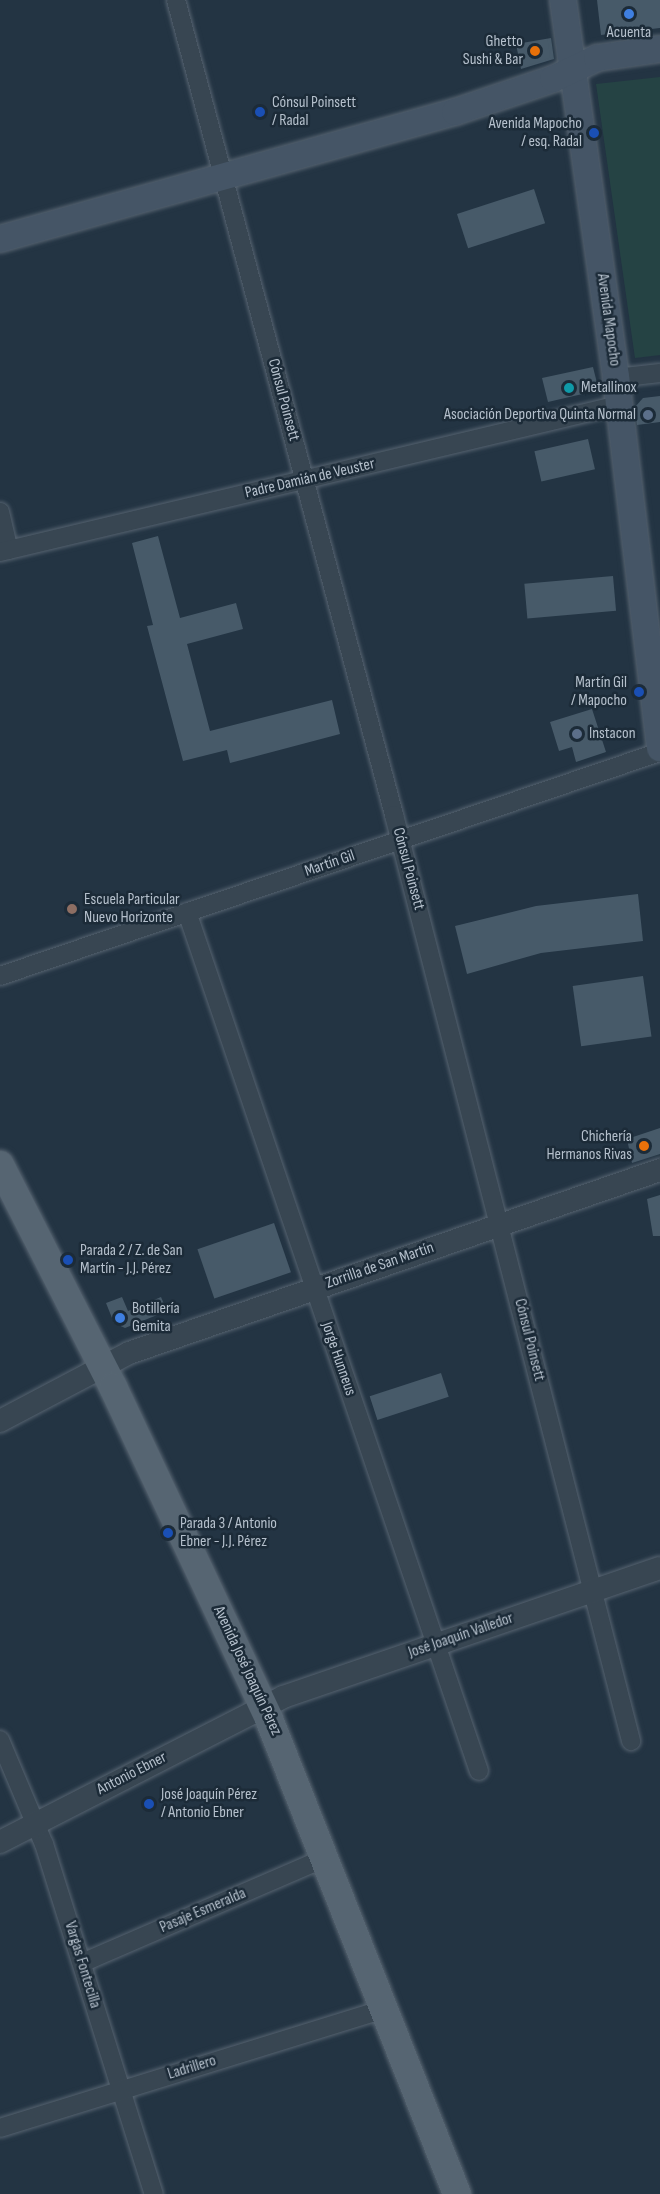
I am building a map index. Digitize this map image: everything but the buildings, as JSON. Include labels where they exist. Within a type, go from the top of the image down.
[{"type":"main road","name":"Avenida Mapocho","points":[[563,0],[616,378],[658,709],[660,750]]},
{"type":"main road","points":[[0,239],[455,112],[572,71],[606,56],[660,49]]},
{"type":"main road","name":"Avenida José Joaquín Pérez","points":[[0,1165],[102,1365],[264,1706],[457,2194]]},
{"type":"street","name":"Cónsul Poinsett","points":[[176,0],[400,840],[631,1741]]},
{"type":"street","points":[[616,378],[660,373]]},
{"type":"street","name":"Padre Damián de Veuster","points":[[5,551],[619,405]]},
{"type":"street","points":[[0,512],[5,551]]},
{"type":"street","name":"Martín Gil","points":[[0,976],[660,750]]},
{"type":"street","name":"Jorge Hunneus","points":[[187,912],[479,1771]]},
{"type":"street","name":"Zorrilla de San Martín","points":[[0,1421],[102,1365],[660,1170]]},
{"type":"street","name":"José Joaquín Valledor","points":[[264,1706],[660,1568]]},
{"type":"street","name":"Antonio Ebner","points":[[0,1842],[264,1706]]},
{"type":"street","name":"Vargas Fontecilla","points":[[0,1740],[36,1823],[154,2194]]},
{"type":"street","name":"Pasaje Esmeralda","points":[[82,1963],[325,1858]]},
{"type":"street","name":"Ladrillero","points":[[0,2128],[385,2008]]},
{"type":"green space","points":[[660,77],[660,355],[635,358],[596,84]]},
{"type":"place","name":"Acuenta","points":[[629,14]]},
{"type":"place","name":"Ghetto Sushi & Bar","points":[[535,51]]},
{"type":"place","name":"Cónsul Poinsett / Radal","points":[[260,112]]},
{"type":"place","name":"Avenida Mapocho / esq. Radal","points":[[594,133]]},
{"type":"place","name":"Metallinox","points":[[569,388]]},
{"type":"place","name":"Asociación Deportiva Quinta Normal","points":[[648,415]]},
{"type":"place","name":"Martín Gil / Mapocho","points":[[639,692]]},
{"type":"place","name":"Instacon","points":[[577,734]]},
{"type":"place","name":"Escuela Particular Nuevo Horizonte","points":[[72,909]]},
{"type":"place","name":"Chichería Hermanos Rivas","points":[[644,1146]]},
{"type":"place","name":"Parada 2 / Z. de San Martín - J.J. Pérez","points":[[68,1260]]},
{"type":"place","name":"Botillería Gemita","points":[[120,1318]]},
{"type":"place","name":"Parada 3 / Antonio Ebner - J.J. Pérez","points":[[168,1533]]},
{"type":"place","name":"José Joaquín Pérez / Antonio Ebner","points":[[149,1804]]}]
